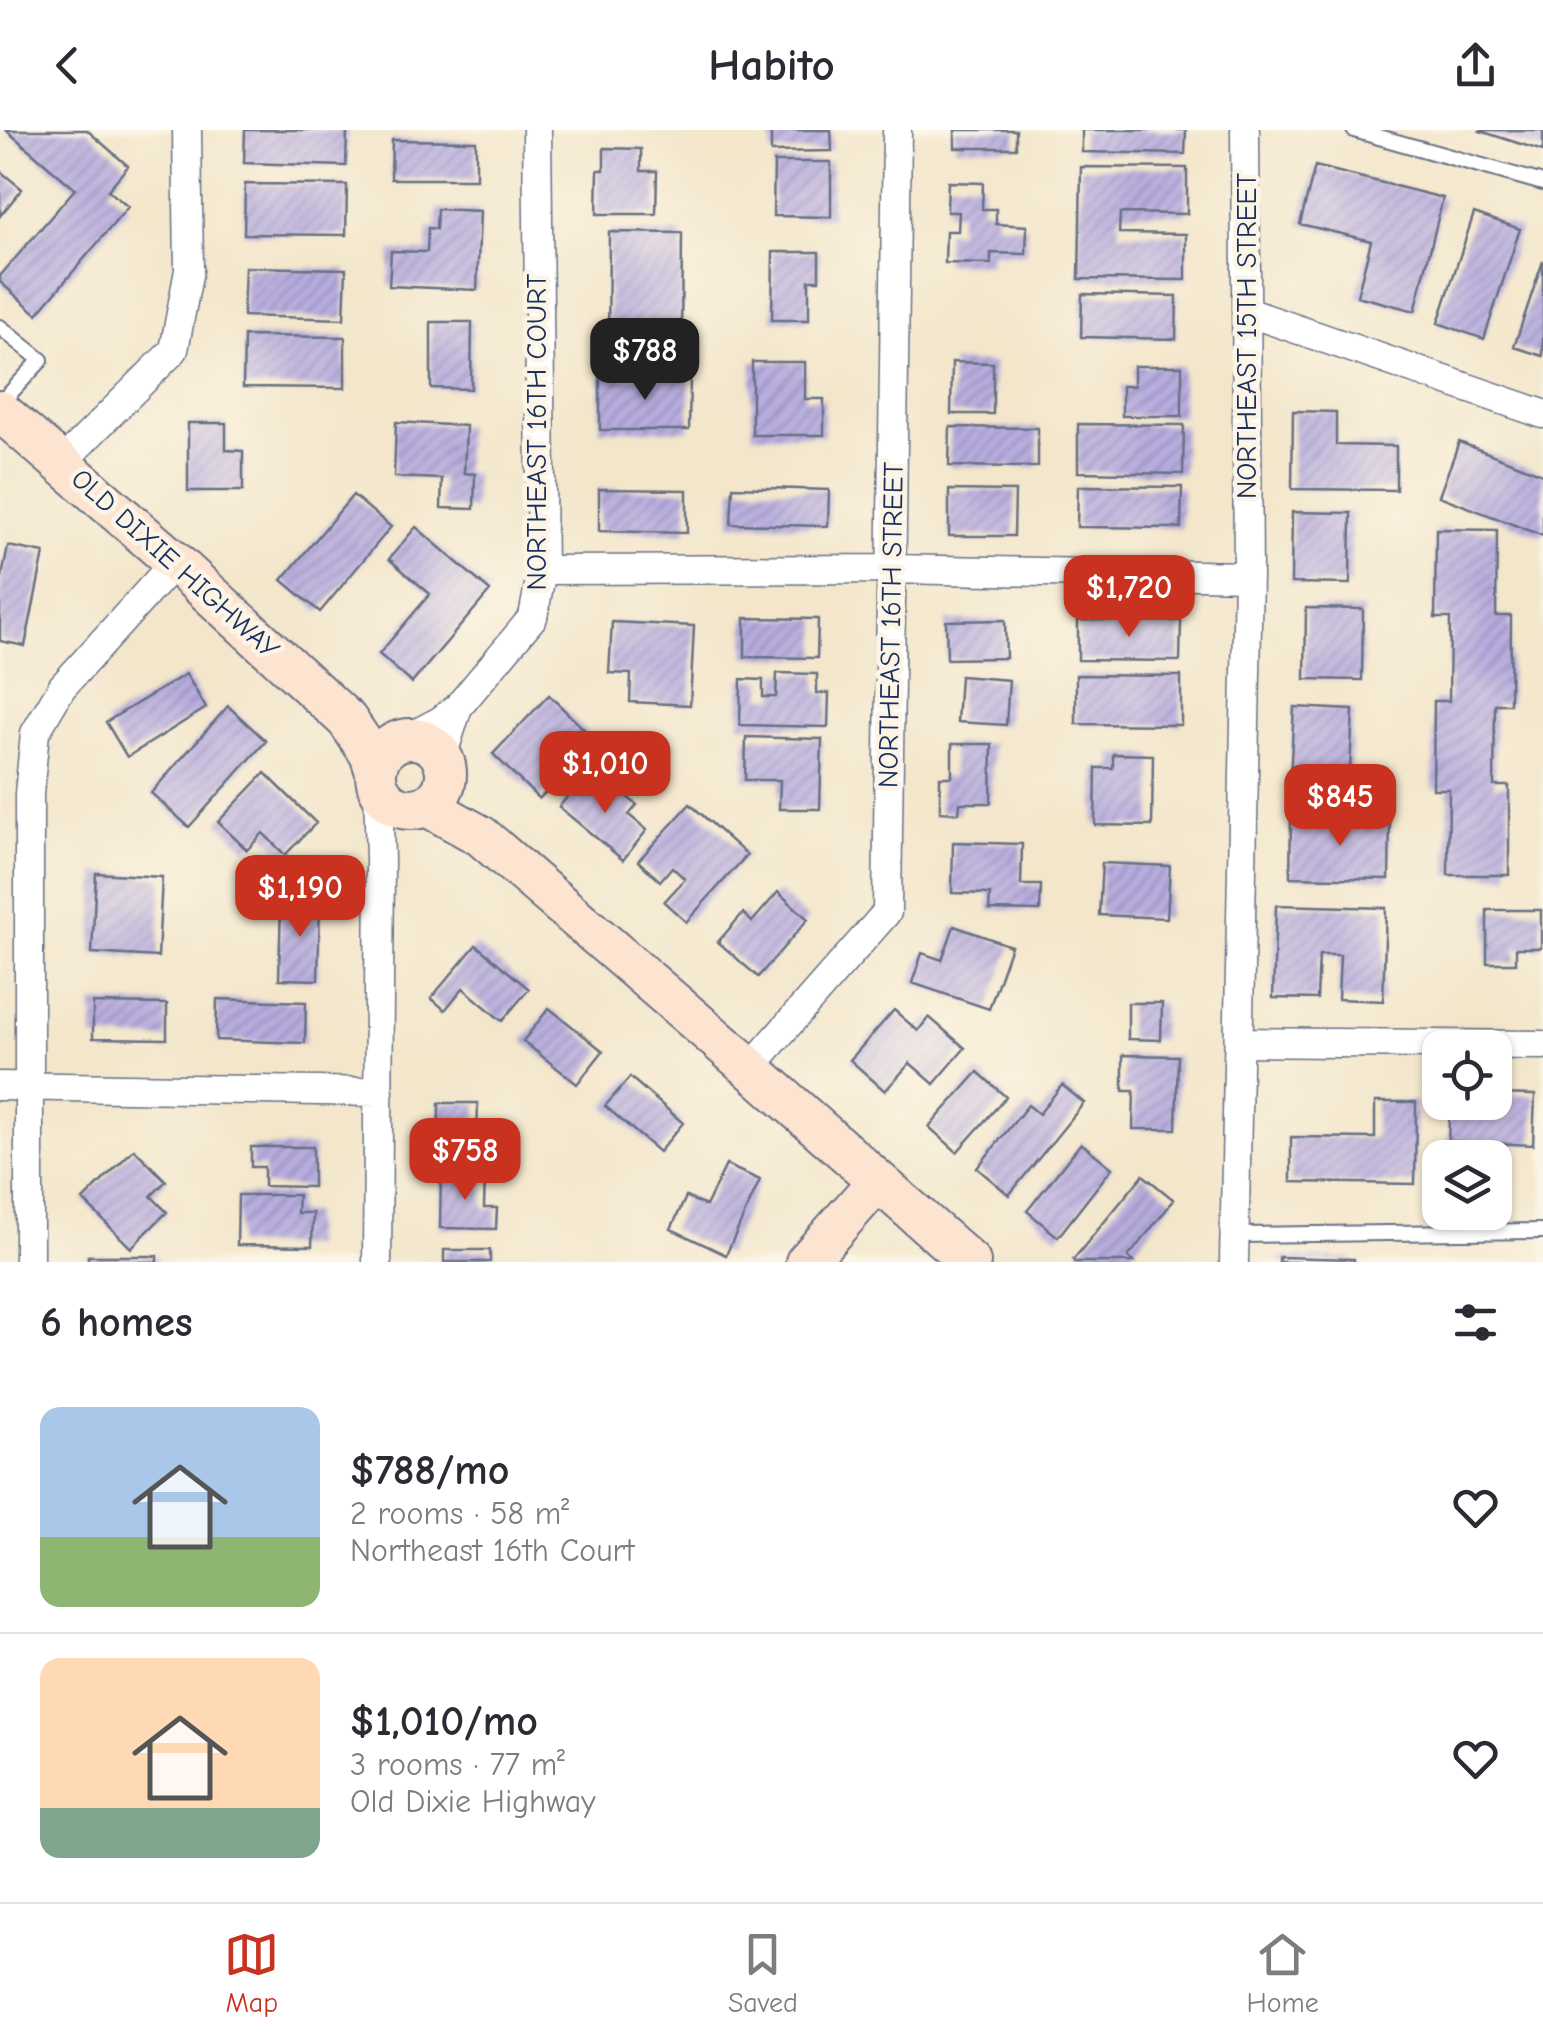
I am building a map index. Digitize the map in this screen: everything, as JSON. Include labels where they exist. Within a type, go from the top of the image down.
[{"type":"street","points":[[62,463],[174,350],[189,270],[187,130]]},
{"type":"street","name":"NORTHEAST 16TH COURT","points":[[377,1262],[380,860],[388,760],[458,707],[533,617],[542,570],[537,130]]},
{"type":"street","name":"NORTHEAST 16TH STREET","points":[[750,1068],[887,912],[897,130]]},
{"type":"street","name":"NORTHEAST 15TH STREET","points":[[1235,1249],[1248,576],[1245,130]]},
{"type":"street","points":[[1246,312],[1543,414]]},
{"type":"street","name":"OLD DIXIE HIGHWAY","points":[[0,408],[347,720],[370,754],[388,760]]},
{"type":"street","points":[[28,1262],[28,794],[35,734],[62,686],[175,562]]},
{"type":"street","points":[[542,570],[893,569],[1248,576]]},
{"type":"street","name":"NORTHEAST 16TH COURT","points":[[380,860],[397,820],[431,788],[458,707]]},
{"type":"street","points":[[431,788],[435,748],[415,739],[388,760],[389,802],[398,808],[431,788],[452,794],[481,836],[970,1262]]},
{"type":"street","points":[[1240,1042],[1543,1045]]},
{"type":"street","points":[[0,1086],[379,1092]]},
{"type":"street","points":[[806,1262],[877,1182]]},
{"type":"lane","points":[[1354,130],[1543,183]]},
{"type":"lane","points":[[0,327],[42,360],[0,408]]},
{"type":"lane","points":[[1235,1249],[1543,1231]]},
{"type":"building","points":[[6,130],[87,130],[128,166],[108,190],[128,207],[37,314],[0,282],[0,276],[75,189]]},
{"type":"building","points":[[245,130],[347,130],[346,166],[244,163]]},
{"type":"building","points":[[771,130],[831,130],[832,151],[771,152]]},
{"type":"building","points":[[955,130],[1016,130],[1016,148],[955,148]]},
{"type":"building","points":[[1082,130],[1186,130],[1185,154],[1082,152]]},
{"type":"building","points":[[1543,130],[1543,151],[1480,131]]},
{"type":"building","points":[[392,140],[476,141],[476,179],[391,179]]},
{"type":"building","points":[[604,148],[641,149],[641,171],[657,171],[656,214],[597,214],[598,170],[604,170]]},
{"type":"building","points":[[774,162],[831,162],[831,217],[773,216]]},
{"type":"building","points":[[1315,166],[1443,198],[1415,311],[1357,296],[1371,241],[1300,224]]},
{"type":"building","points":[[1081,167],[1187,168],[1187,214],[1120,213],[1119,233],[1186,234],[1186,280],[1079,279]]},
{"type":"building","points":[[0,171],[22,189],[0,216]]},
{"type":"building","points":[[948,182],[983,183],[982,209],[996,209],[996,224],[1027,226],[1026,254],[991,253],[991,264],[945,263],[946,231],[958,231],[959,212],[947,212]]},
{"type":"building","points":[[245,184],[347,185],[346,235],[244,234]]},
{"type":"building","points":[[437,209],[480,211],[477,290],[389,286],[391,251],[427,252],[428,228],[436,229]]},
{"type":"building","points":[[1474,213],[1520,229],[1484,339],[1438,323]]},
{"type":"building","points":[[609,232],[682,233],[681,351],[608,351]]},
{"type":"building","points":[[773,252],[819,252],[819,280],[809,280],[809,320],[772,320]]},
{"type":"building","points":[[1543,261],[1543,356],[1514,347]]},
{"type":"building","points":[[245,267],[346,269],[344,319],[243,316]]},
{"type":"building","points":[[1082,294],[1177,296],[1176,339],[1081,337]]},
{"type":"building","points":[[431,322],[472,322],[471,389],[431,388]]},
{"type":"building","points":[[244,336],[345,337],[345,388],[243,387]]},
{"type":"building","points":[[752,362],[805,362],[805,399],[824,399],[824,435],[752,435]]},
{"type":"building","points":[[952,362],[993,363],[993,414],[951,414]]},
{"type":"building","points":[[1134,366],[1182,366],[1182,416],[1122,416],[1122,386],[1134,386]]},
{"type":"building","points":[[600,377],[690,377],[689,430],[600,430]]},
{"type":"building","points":[[1293,411],[1336,412],[1336,445],[1396,446],[1396,490],[1292,489]]},
{"type":"building","points":[[396,422],[466,426],[464,473],[475,474],[474,509],[441,508],[442,479],[394,477]]},
{"type":"building","points":[[188,423],[226,423],[226,450],[243,451],[243,491],[188,491]]},
{"type":"building","points":[[1078,424],[1184,425],[1183,474],[1078,472]]},
{"type":"building","points":[[950,427],[1038,428],[1038,467],[949,466]]},
{"type":"building","points":[[1459,442],[1543,474],[1543,536],[1439,496]]},
{"type":"building","points":[[1078,486],[1182,487],[1181,528],[1077,527]]},
{"type":"building","points":[[733,487],[829,490],[828,526],[731,524]]},
{"type":"building","points":[[599,489],[687,490],[687,533],[599,531]]},
{"type":"building","points":[[949,490],[1015,491],[1014,536],[949,536]]},
{"type":"building","points":[[353,495],[391,527],[320,612],[282,580]]},
{"type":"building","points":[[1292,512],[1351,513],[1350,584],[1291,583]]},
{"type":"building","points":[[416,527],[490,591],[412,683],[379,654],[430,594],[389,559]]},
{"type":"building","points":[[1436,529],[1497,530],[1496,616],[1511,616],[1510,704],[1495,704],[1494,786],[1509,786],[1509,875],[1448,875],[1449,789],[1433,789],[1434,701],[1449,701],[1450,618],[1435,618]]},
{"type":"building","points":[[8,546],[44,553],[25,646],[0,641],[0,587]]},
{"type":"building","points":[[1306,608],[1363,609],[1362,680],[1305,679]]},
{"type":"building","points":[[745,618],[818,619],[817,658],[745,657]]},
{"type":"building","points":[[1005,620],[1006,658],[947,659],[946,621]]},
{"type":"building","points":[[1078,620],[1181,621],[1180,661],[1078,660]]},
{"type":"building","points":[[612,622],[694,626],[690,705],[630,702],[631,674],[609,673]]},
{"type":"building","points":[[777,673],[817,674],[817,693],[829,693],[828,727],[740,725],[741,679],[763,680],[763,697],[776,697]]},
{"type":"building","points":[[186,674],[206,708],[127,757],[106,722]]},
{"type":"building","points":[[1076,675],[1181,676],[1181,725],[1076,724]]},
{"type":"building","points":[[960,676],[1009,680],[1006,725],[957,722]]},
{"type":"building","points":[[549,695],[596,741],[539,799],[493,754]]},
{"type":"building","points":[[228,706],[266,741],[189,827],[151,793]]},
{"type":"building","points":[[1294,707],[1353,710],[1350,769],[1336,768],[1336,782],[1290,779]]},
{"type":"building","points":[[746,737],[822,739],[820,809],[779,809],[780,780],[745,780]]},
{"type":"building","points":[[952,744],[992,744],[991,803],[960,803],[959,813],[940,812],[940,777],[952,777]]},
{"type":"building","points":[[1113,754],[1153,755],[1152,826],[1095,825],[1096,768],[1113,768]]},
{"type":"building","points":[[265,773],[316,823],[285,855],[263,833],[247,850],[218,822]]},
{"type":"building","points":[[585,775],[609,795],[615,787],[637,805],[629,815],[647,830],[623,860],[559,807]]},
{"type":"building","points":[[690,804],[747,855],[686,922],[664,902],[685,879],[672,867],[660,881],[638,861]]},
{"type":"building","points":[[1291,819],[1390,820],[1389,879],[1290,877]]},
{"type":"building","points":[[953,842],[1022,844],[1021,885],[1041,885],[1040,911],[989,910],[990,894],[952,893]]},
{"type":"building","points":[[1102,863],[1170,866],[1167,918],[1099,915]]},
{"type":"building","points":[[96,873],[162,877],[158,957],[92,953]]},
{"type":"building","points":[[778,892],[808,919],[758,977],[718,942],[743,913],[752,922]]},
{"type":"building","points":[[281,901],[320,901],[318,980],[279,979]]},
{"type":"building","points":[[1276,905],[1386,908],[1383,1001],[1338,999],[1340,955],[1319,955],[1317,999],[1273,998]]},
{"type":"building","points":[[1487,910],[1541,910],[1541,948],[1516,948],[1516,963],[1487,963]]},
{"type":"building","points":[[954,926],[1011,946],[989,1009],[912,983],[922,953],[942,960]]},
{"type":"building","points":[[476,945],[529,989],[502,1021],[463,988],[445,1010],[431,998]]},
{"type":"building","points":[[217,999],[306,1002],[305,1043],[216,1040]]},
{"type":"building","points":[[93,1003],[167,1004],[167,1039],[93,1038]]},
{"type":"building","points":[[1128,1003],[1162,1003],[1161,1040],[1128,1039]]},
{"type":"building","points":[[549,1008],[603,1051],[577,1084],[523,1041]]},
{"type":"building","points":[[894,1010],[918,1031],[929,1017],[965,1048],[934,1084],[910,1063],[885,1091],[850,1060]]},
{"type":"building","points":[[1123,1055],[1178,1056],[1176,1129],[1133,1129],[1134,1091],[1123,1091]]},
{"type":"building","points":[[978,1072],[1006,1097],[957,1152],[929,1127]]},
{"type":"building","points":[[630,1077],[683,1123],[659,1152],[605,1106]]},
{"type":"building","points":[[1062,1085],[1084,1103],[1009,1195],[977,1168],[1028,1105],[1039,1114]]},
{"type":"building","points":[[1512,1094],[1535,1095],[1533,1145],[1512,1144],[1512,1140],[1448,1140],[1449,1120],[1512,1120]]},
{"type":"building","points":[[1375,1102],[1416,1102],[1415,1184],[1291,1182],[1291,1137],[1375,1138]]},
{"type":"building","points":[[439,1103],[478,1103],[477,1138],[489,1138],[488,1159],[438,1159]]},
{"type":"building","points":[[1081,1143],[1112,1168],[1058,1237],[1027,1211]]},
{"type":"building","points":[[251,1147],[313,1147],[313,1187],[264,1186],[264,1167],[251,1167]]},
{"type":"building","points":[[134,1149],[166,1181],[151,1196],[167,1212],[131,1248],[83,1200]]},
{"type":"building","points":[[726,1165],[760,1180],[726,1255],[671,1229],[686,1197],[706,1206]]},
{"type":"building","points":[[441,1173],[485,1174],[484,1208],[497,1208],[496,1229],[440,1228]]},
{"type":"building","points":[[1143,1175],[1174,1200],[1128,1257],[1134,1262],[1074,1262],[1073,1260]]},
{"type":"building","points":[[238,1195],[298,1195],[297,1213],[313,1213],[312,1246],[237,1245]]},
{"type":"building","points":[[444,1250],[490,1250],[490,1262],[444,1262]]},
{"type":"building","points":[[88,1256],[157,1256],[157,1262],[88,1262]]},
{"type":"building","points":[[1279,1257],[1354,1259],[1354,1262],[1279,1262]]}]
